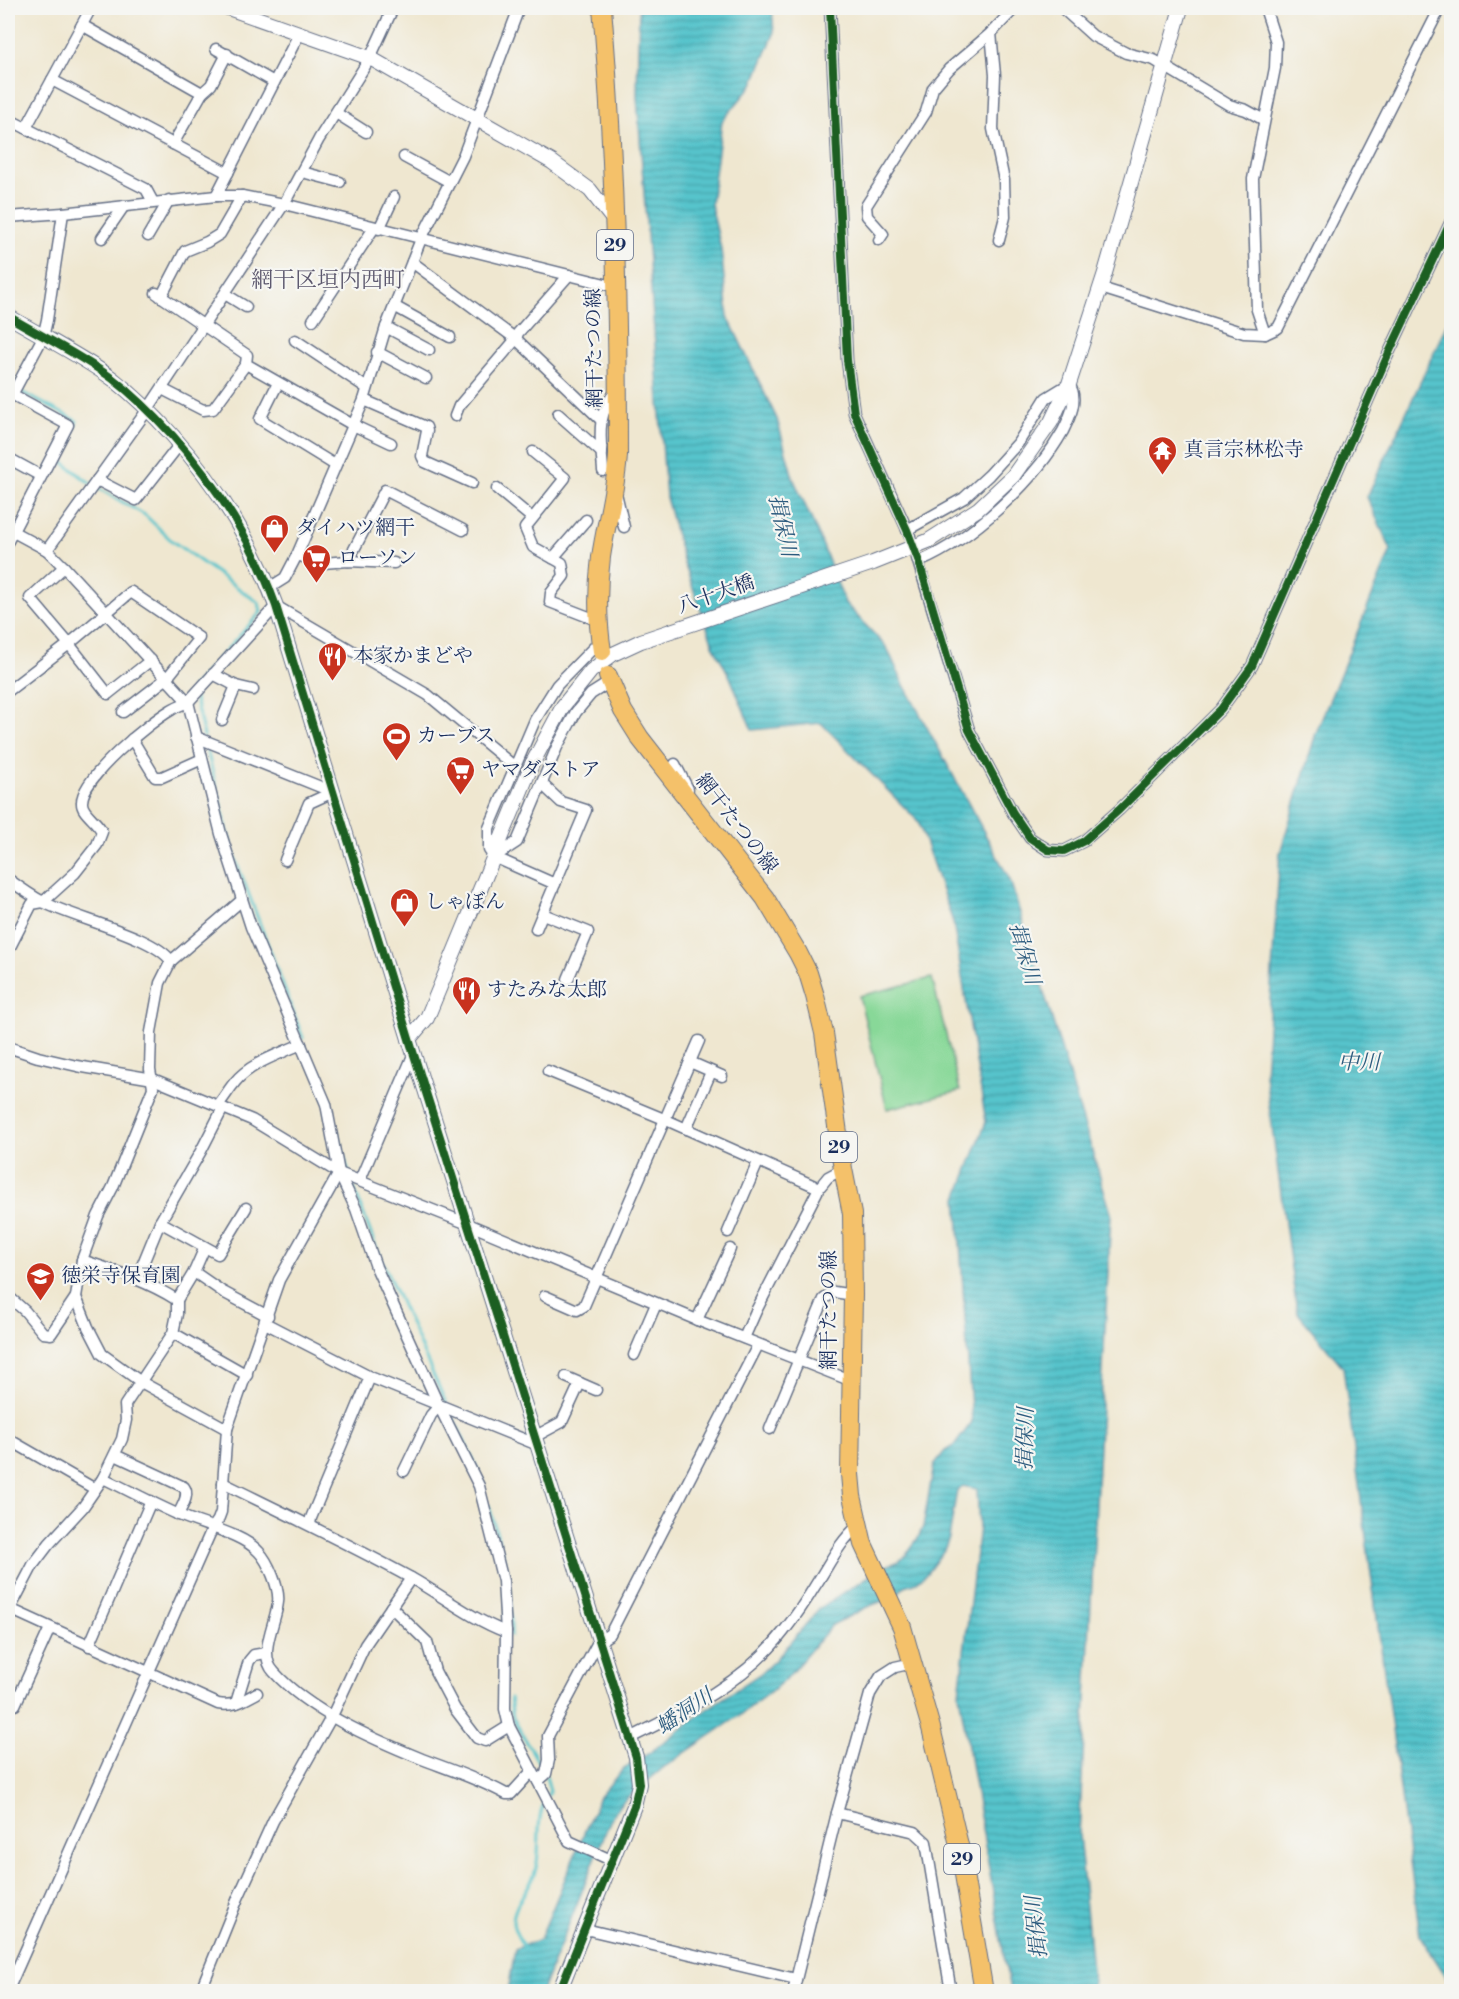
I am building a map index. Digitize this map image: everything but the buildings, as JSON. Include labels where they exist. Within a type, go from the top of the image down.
[{"type":"main road","name":"網干たつの線","points":[[601,646],[597,602],[608,477],[618,454],[615,222],[610,101],[602,8]]},
{"type":"main road","name":"網干たつの線","points":[[609,679],[623,711],[640,738],[765,898],[808,973],[824,1033],[843,1169],[852,1214],[850,1474],[858,1526],[863,1544],[902,1627],[914,1663],[959,1845],[984,1992]]},
{"type":"street","points":[[26,128],[91,8]]},
{"type":"street","points":[[228,8],[247,11],[370,58],[552,162],[590,190],[615,222]]},
{"type":"street","points":[[47,550],[148,409],[284,204],[370,58],[393,8]]},
{"type":"street","points":[[269,588],[285,578],[297,555],[364,400],[377,352],[394,306],[421,239],[463,156],[518,8]]},
{"type":"street","points":[[830,8],[847,360],[854,413],[908,533],[964,498],[1018,443],[1046,398],[1069,384],[1071,388],[1073,412],[1042,464],[1011,497],[981,523],[932,557],[918,560],[969,730],[1013,813],[1030,838],[1048,850],[1064,851],[1084,841],[1119,810],[1221,709],[1252,666],[1388,357],[1452,219]]},
{"type":"street","points":[[879,240],[883,234],[867,216],[866,206],[926,112],[933,88],[949,69],[1016,8]]},
{"type":"street","points":[[1062,8],[1093,36],[1126,53],[1154,60],[1229,105],[1246,110],[1264,120]]},
{"type":"street","name":"八十大橋","points":[[409,1039],[427,1018],[532,764],[570,696],[591,671],[613,654],[641,641],[873,563],[928,541],[978,509],[1013,476],[1051,422],[1069,384],[1101,288],[1181,8]]},
{"type":"street","points":[[1265,8],[1276,42],[1275,68],[1253,178],[1257,310],[1265,334]]},
{"type":"street","points":[[1101,288],[1244,333],[1265,334],[1278,328],[1440,8]]},
{"type":"street","points":[[82,25],[202,93]]},
{"type":"street","points":[[216,196],[300,32]]},
{"type":"street","points":[[991,33],[995,75],[993,129],[1004,180],[1005,217],[999,240]]},
{"type":"street","points":[[173,144],[202,93],[211,85],[222,52],[274,82]]},
{"type":"street","points":[[52,80],[228,173]]},
{"type":"street","points":[[336,113],[366,132]]},
{"type":"street","points":[[8,118],[146,189],[153,202]]},
{"type":"street","points":[[404,157],[450,182]]},
{"type":"street","points":[[302,172],[340,182]]},
{"type":"street","points":[[162,388],[203,410],[213,410],[246,364],[247,354],[158,295],[185,251],[220,234],[242,196]]},
{"type":"street","points":[[8,217],[169,200],[242,196],[284,204],[617,287]]},
{"type":"street","points":[[313,320],[376,228],[394,197]]},
{"type":"street","points":[[148,236],[169,200]]},
{"type":"street","points":[[102,238],[124,206]]},
{"type":"street","points":[[63,213],[43,337],[13,391],[68,425],[9,534],[47,550],[188,702],[202,739],[202,759],[221,834],[242,900],[251,927],[326,1104],[339,1173],[356,1209],[376,1267],[478,1486],[503,1581],[506,1632],[505,1709],[509,1726],[569,1841],[613,1860]]},
{"type":"street","points":[[412,262],[516,339],[600,419]]},
{"type":"street","points":[[455,416],[459,406],[516,339],[518,333],[569,275]]},
{"type":"street","points":[[225,294],[246,307]]},
{"type":"street","points":[[394,306],[450,337]]},
{"type":"street","points":[[8,316],[106,374],[148,409],[180,444],[228,506],[253,550],[276,606],[409,1039],[636,1757],[639,1784],[634,1806],[559,1992]]},
{"type":"street","points":[[386,327],[429,350]]},
{"type":"street","points":[[295,340],[367,388]]},
{"type":"street","points":[[377,352],[426,378]]},
{"type":"street","points":[[246,364],[353,425],[391,443]]},
{"type":"street","points":[[278,383],[260,419],[335,465]]},
{"type":"street","points":[[618,389],[610,397],[600,419],[602,453],[624,527]]},
{"type":"street","points":[[364,400],[426,427],[428,431],[422,456],[425,462],[472,483]]},
{"type":"street","points":[[558,414],[602,453]]},
{"type":"street","points":[[98,480],[136,500],[180,444]]},
{"type":"street","points":[[533,452],[565,478],[525,528],[533,548],[562,563],[564,576],[551,593],[550,602],[599,621]]},
{"type":"street","points":[[8,458],[41,476]]},
{"type":"street","points":[[497,489],[532,518]]},
{"type":"street","points":[[348,561],[385,490],[464,530]]},
{"type":"street","points":[[553,558],[586,520]]},
{"type":"street","points":[[297,555],[323,563],[348,561],[394,563]]},
{"type":"street","points":[[64,567],[30,598],[108,694],[151,660]]},
{"type":"street","points":[[8,691],[131,592],[199,638],[167,678],[123,712]]},
{"type":"street","points":[[8,951],[32,904],[43,902],[75,873],[97,845],[102,832],[99,824],[85,811],[81,803],[84,794],[102,768],[132,739],[172,709],[188,702],[276,606]]},
{"type":"street","points":[[276,606],[429,695],[515,767]]},
{"type":"street","points":[[555,885],[494,857],[489,850],[489,828],[535,720],[557,685],[601,646]]},
{"type":"street","points":[[213,674],[237,687],[253,690]]},
{"type":"street","points":[[494,857],[517,842],[557,747],[576,712],[591,694],[609,679]]},
{"type":"street","points":[[222,720],[237,687]]},
{"type":"street","points":[[132,739],[155,777],[162,777],[202,759]]},
{"type":"street","points":[[202,739],[333,792]]},
{"type":"street","points":[[675,764],[704,821]]},
{"type":"street","points":[[536,929],[586,810],[561,802],[542,784]]},
{"type":"street","points":[[285,860],[309,803],[333,792]]},
{"type":"street","points":[[8,879],[43,902],[131,936],[166,954],[171,961]]},
{"type":"street","points":[[8,1296],[47,1335],[51,1334],[76,1297],[82,1260],[98,1215],[113,1186],[153,1088],[150,1070],[151,1032],[160,983],[171,961],[242,900]]},
{"type":"street","points":[[543,914],[588,932],[568,979]]},
{"type":"street","points":[[545,1296],[577,1310],[584,1306],[699,1041]]},
{"type":"street","points":[[137,1278],[160,1222],[201,1150],[235,1081],[258,1064],[302,1044]]},
{"type":"street","points":[[8,1047],[77,1066],[153,1079],[252,1120],[339,1173],[468,1224],[656,1304],[852,1381]]},
{"type":"street","points":[[360,1180],[414,1053]]},
{"type":"street","points":[[690,1062],[722,1076]]},
{"type":"street","points":[[548,1071],[664,1119],[819,1188]]},
{"type":"street","points":[[686,1129],[711,1071]]},
{"type":"street","points":[[728,1232],[758,1162]]},
{"type":"street","points":[[744,1338],[819,1188],[828,1177],[843,1169]]},
{"type":"street","points":[[12,1992],[8,1990],[12,1967],[212,1528],[218,1520],[221,1512],[227,1429],[279,1280],[339,1173]]},
{"type":"street","points":[[160,1222],[218,1254],[246,1208]]},
{"type":"street","points":[[205,1247],[194,1272],[177,1300],[173,1333],[125,1405],[126,1420],[115,1455],[103,1478],[83,1507],[33,1565],[10,1609],[218,1704],[228,1706],[257,1693]]},
{"type":"street","points":[[697,1320],[730,1249]]},
{"type":"street","points":[[82,1260],[137,1278],[177,1300]]},
{"type":"street","points":[[194,1272],[266,1320],[370,1377],[537,1441]]},
{"type":"street","points":[[770,1429],[824,1299],[834,1292],[853,1295]]},
{"type":"street","points":[[76,1297],[102,1353],[141,1382],[227,1429]]},
{"type":"street","points":[[634,1355],[656,1304]]},
{"type":"street","points":[[173,1333],[247,1375]]},
{"type":"street","points":[[103,1478],[178,1515],[222,1530],[260,1552],[275,1581],[279,1601],[266,1653],[271,1670],[307,1703],[394,1747],[456,1771],[506,1794],[511,1794],[535,1776],[546,1774],[549,1760],[548,1736],[598,1642],[610,1634],[758,1345]]},
{"type":"street","points":[[310,1525],[370,1377]]},
{"type":"street","points":[[566,1377],[596,1390]]},
{"type":"street","points":[[537,1441],[562,1422],[580,1383]]},
{"type":"street","points":[[404,1471],[431,1415],[441,1406]]},
{"type":"street","points":[[8,1439],[95,1489]]},
{"type":"street","points":[[115,1455],[184,1486],[187,1491],[186,1497],[178,1515]]},
{"type":"street","points":[[223,1483],[411,1578],[482,1623],[506,1632]]},
{"type":"street","points":[[89,1646],[151,1501]]},
{"type":"street","points":[[630,1738],[682,1712],[722,1687],[761,1657],[783,1633],[841,1544],[858,1526]]},
{"type":"street","points":[[200,1992],[238,1898],[273,1821],[332,1716],[365,1645],[411,1578]]},
{"type":"street","points":[[391,1607],[427,1642],[435,1671],[455,1709],[477,1738],[485,1741],[509,1726]]},
{"type":"street","points":[[15,1704],[50,1628]]},
{"type":"street","points":[[236,1703],[249,1661],[254,1655],[266,1653]]},
{"type":"street","points":[[793,1992],[837,1813],[870,1694],[881,1676],[895,1667],[914,1663]]},
{"type":"street","points":[[837,1813],[915,1832],[926,1842],[951,1992]]},
{"type":"street","points":[[585,1929],[796,1979]]},
{"type":"green space","points":[[932,978],[960,1091],[887,1109],[859,996]]},
{"type":"water","name":"揖保川","points":[[639,8],[772,8],[774,34],[753,84],[722,121],[711,204],[721,249],[728,317],[777,419],[793,478],[845,603],[887,648],[903,683],[1010,880],[1111,1213],[1079,1835],[1094,1991],[1010,1991],[959,1694],[979,1527],[977,1489],[963,1486],[957,1490],[949,1538],[944,1550],[927,1573],[917,1582],[905,1586],[895,1596],[832,1625],[786,1679],[742,1714],[663,1768],[621,1803],[612,1816],[542,1991],[508,1992],[515,1949],[540,1939],[599,1797],[624,1768],[648,1754],[707,1709],[761,1673],[820,1608],[883,1567],[905,1556],[923,1527],[934,1465],[945,1451],[955,1445],[972,1422],[957,1198],[986,1122],[953,922],[918,821],[821,723],[752,730],[730,677],[714,647],[683,560],[666,497],[637,96]]},
{"type":"water","name":"中川","points":[[1451,316],[1452,1984],[1420,1936],[1343,1367],[1297,1312],[1265,1075],[1280,853],[1316,733],[1391,550],[1367,497]]},
{"type":"waterway","points":[[8,385],[77,421],[59,459],[90,483]]},
{"type":"waterway","points":[[96,487],[145,515],[172,541],[259,603],[261,612],[193,687],[194,692]]},
{"type":"waterway","points":[[195,699],[204,736]]},
{"type":"waterway","points":[[206,746],[232,850],[303,1038]]},
{"type":"waterway","points":[[334,1123],[349,1174]]},
{"type":"waterway","points":[[351,1180],[377,1250],[446,1403]]},
{"type":"waterway","points":[[452,1415],[483,1482]]},
{"type":"waterway","points":[[489,1506],[505,1569],[510,1601],[511,1635]]},
{"type":"waterway","points":[[510,1698],[513,1718],[543,1770]]},
{"type":"waterway","points":[[546,1776],[550,1791],[548,1795]]},
{"type":"waterway","points":[[524,1948],[513,1922],[518,1903],[532,1880],[537,1866],[540,1819],[545,1801]]},
{"type":"cycle path","points":[[830,8],[847,360],[854,413],[919,562],[969,730],[1013,813],[1030,838],[1048,850],[1064,851],[1084,841],[1119,810],[1221,709],[1252,666],[1387,357],[1452,219]]},
{"type":"cycle path","points":[[8,316],[75,354],[113,379],[166,428],[205,475],[233,516],[257,559],[276,606],[409,1039],[636,1757],[639,1784],[634,1806],[559,1992]]},
{"type":"place","name":"真言宗林松寺","points":[[1163,476]]},
{"type":"place","name":"ダイハツ網干","points":[[275,554]]},
{"type":"place","name":"ローソン","points":[[317,584]]},
{"type":"place","name":"本家かまどや","points":[[332,682]]},
{"type":"place","name":"カーブス","points":[[396,762]]},
{"type":"place","name":"ヤマダストア","points":[[460,796]]},
{"type":"place","name":"しゃぼん","points":[[404,928]]},
{"type":"place","name":"すたみな太郎","points":[[466,1016]]},
{"type":"place","name":"徳栄寺保育園","points":[[40,1302]]},
{"type":"district","name":"網干区垣内西町","points":[[328,280]]},
{"type":"water label","name":"蟠洞川","points":[[685,1712]]}]
